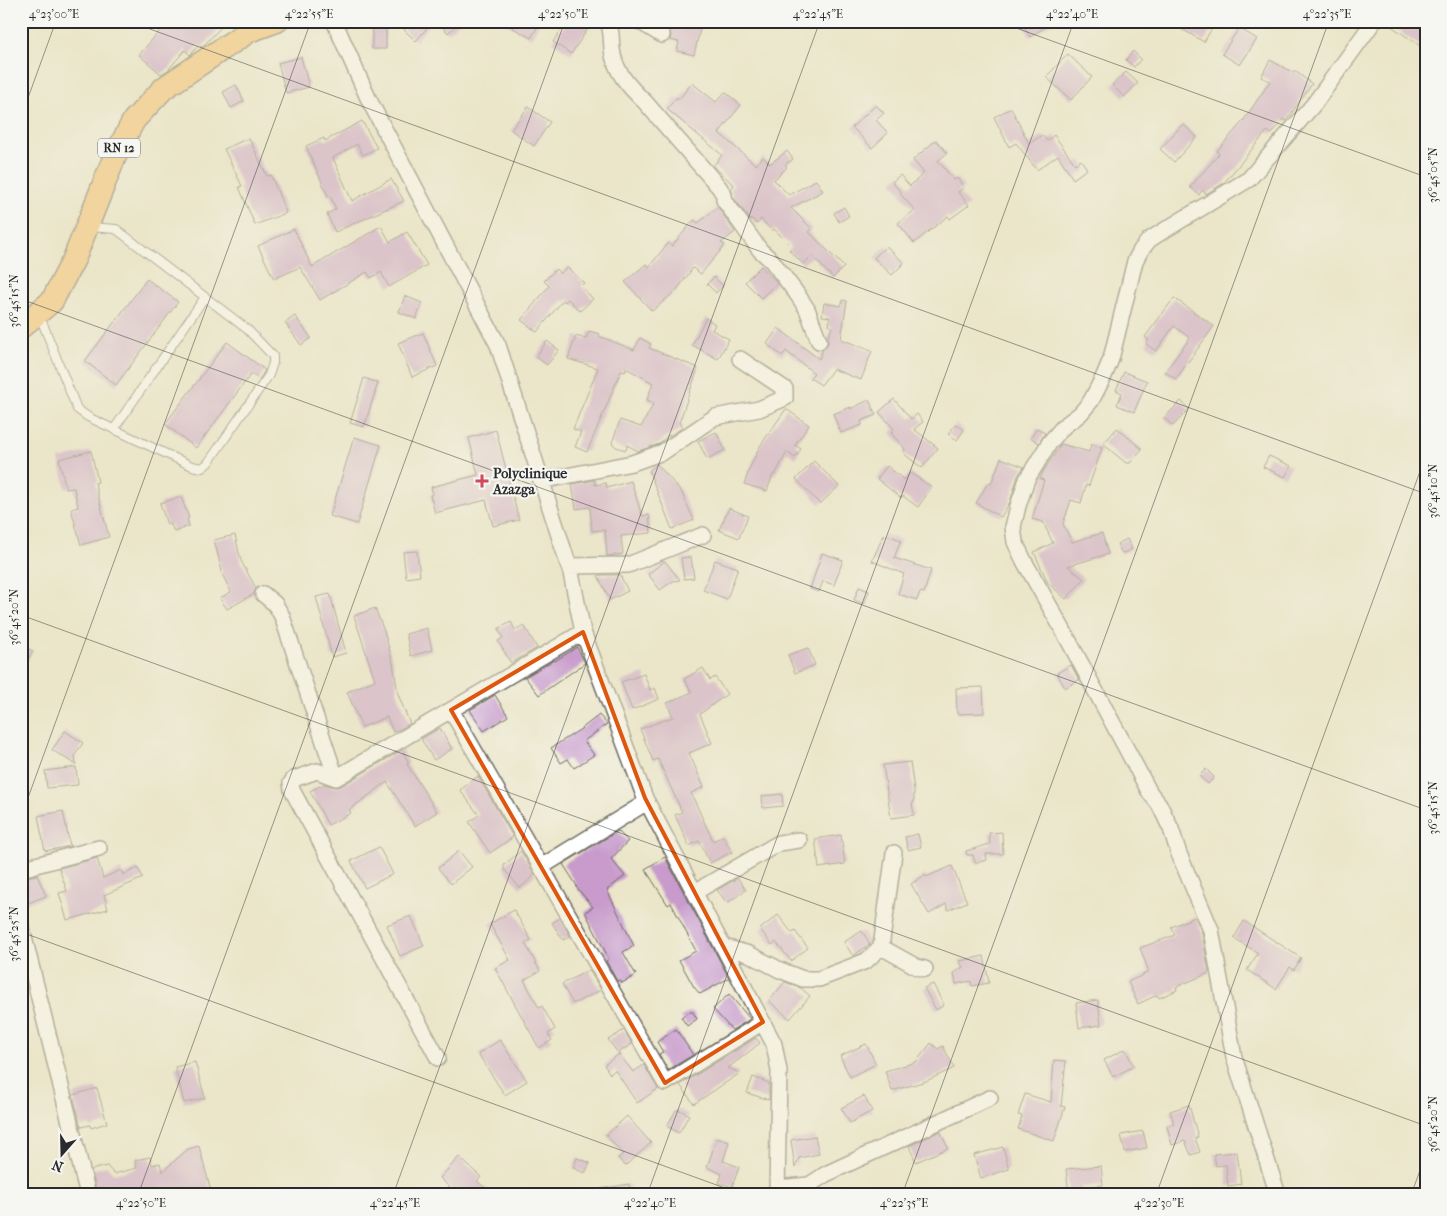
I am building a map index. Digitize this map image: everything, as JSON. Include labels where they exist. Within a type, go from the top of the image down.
[{"type":"main road","name":"RN 12","points":[[21,327],[52,301],[74,260],[115,156],[134,120],[164,88],[249,31],[277,21]]},
{"type":"street","points":[[334,21],[369,100],[498,344],[568,566],[580,608],[584,632],[647,802],[774,1044],[779,1071],[777,1191],[809,1185],[826,1174],[990,1098]]},
{"type":"street","points":[[608,21],[611,28],[617,69],[634,92],[646,102],[719,187],[724,200],[760,250],[772,261],[798,294],[807,309],[818,341]]},
{"type":"street","points":[[639,21],[662,36]]},
{"type":"street","points":[[1278,1195],[1234,1057],[1211,930],[1179,854],[1171,828],[1159,804],[1150,793],[1024,561],[1015,542],[1014,527],[1018,506],[1027,480],[1050,442],[1091,401],[1104,376],[1111,359],[1132,268],[1141,250],[1149,240],[1249,178],[1314,104],[1374,21]]},
{"type":"street","points":[[541,481],[632,463],[663,452],[715,417],[759,409],[785,398],[785,390],[740,359]]},
{"type":"street","points":[[568,566],[628,565],[703,535]]},
{"type":"street","points":[[264,594],[275,604],[282,616],[336,778]]},
{"type":"street","points":[[438,1058],[292,790],[291,783],[294,779],[316,771],[336,778],[584,632]]},
{"type":"street","points":[[452,710],[665,1082],[763,1022]]},
{"type":"street","points":[[541,867],[647,802]]},
{"type":"street","points":[[695,892],[779,843],[799,840]]},
{"type":"street","points":[[21,868],[100,848]]},
{"type":"street","points":[[724,946],[749,954],[803,979],[819,978],[866,961],[881,947],[894,853]]},
{"type":"street","points":[[21,925],[88,1195]]},
{"type":"street","points":[[881,947],[925,970]]},
{"type":"lane","points":[[38,312],[77,409],[88,417],[192,466],[202,468],[208,463],[269,375],[273,356],[247,330],[205,296],[116,230],[87,226]]},
{"type":"lane","points":[[114,428],[205,296]]},
{"type":"highlighted area","points":[[583,632],[645,798],[763,1022],[665,1083],[451,710]]},
{"type":"building","points":[[168,21],[227,21],[203,46],[199,45],[190,55],[185,50],[168,70],[161,74],[139,55]]},
{"type":"building","points":[[412,21],[433,21],[416,41],[404,30]]},
{"type":"building","points":[[437,21],[461,21],[448,33]]},
{"type":"building","points":[[501,21],[541,21],[531,38]]},
{"type":"building","points":[[567,21],[593,21],[571,54],[553,42]]},
{"type":"building","points":[[683,21],[701,25],[694,55],[677,51],[679,42],[670,40],[671,35],[667,26],[681,30]]},
{"type":"building","points":[[1021,21],[1055,21],[1030,37]]},
{"type":"building","points":[[1168,21],[1216,21],[1204,42]]},
{"type":"building","points":[[1384,21],[1426,21],[1426,50]]},
{"type":"building","points":[[372,28],[386,29],[386,49],[372,49]]},
{"type":"building","points":[[1239,28],[1257,39],[1240,65],[1222,54]]},
{"type":"building","points":[[1133,51],[1141,59],[1134,67],[1126,60]]},
{"type":"building","points":[[1068,54],[1092,77],[1071,100],[1046,77]]},
{"type":"building","points":[[301,57],[309,87],[286,93],[278,63]]},
{"type":"building","points":[[1270,60],[1294,73],[1295,71],[1312,84],[1286,121],[1283,119],[1272,134],[1267,131],[1224,183],[1206,194],[1202,190],[1199,195],[1190,187],[1219,154],[1217,151],[1244,120],[1270,81],[1261,77]]},
{"type":"building","points":[[1126,72],[1138,83],[1124,97],[1112,85]]},
{"type":"building","points":[[692,83],[716,102],[725,92],[741,105],[719,133],[756,165],[763,157],[770,164],[787,151],[793,159],[785,165],[787,167],[774,180],[789,195],[816,180],[823,191],[791,208],[812,229],[809,232],[844,267],[833,278],[812,256],[803,264],[789,250],[792,247],[774,229],[772,231],[761,219],[757,224],[752,219],[750,220],[733,197],[731,189],[734,185],[713,166],[722,155],[667,109],[677,97],[679,99]]},
{"type":"building","points":[[236,85],[244,101],[231,108],[223,92]]},
{"type":"building","points":[[876,105],[884,113],[876,120],[888,133],[872,148],[852,127]]},
{"type":"building","points":[[528,107],[550,122],[534,146],[511,130]]},
{"type":"building","points":[[1011,108],[1029,144],[1042,135],[1047,141],[1054,135],[1075,164],[1081,160],[1087,169],[1073,179],[1058,155],[1037,170],[1016,143],[1009,147],[994,117]]},
{"type":"building","points":[[362,121],[377,148],[363,155],[357,144],[333,158],[352,201],[391,179],[404,201],[335,232],[327,214],[336,209],[330,196],[328,196],[306,146],[324,138],[325,141]]},
{"type":"building","points":[[1183,124],[1197,137],[1174,162],[1160,149]]},
{"type":"building","points":[[249,138],[267,176],[271,175],[286,213],[255,225],[239,187],[242,186],[224,149]]},
{"type":"building","points":[[936,140],[947,153],[938,161],[954,180],[957,178],[964,187],[958,192],[969,205],[950,219],[948,216],[914,243],[898,223],[915,210],[892,182],[900,175],[910,186],[924,173],[913,160]]},
{"type":"building","points":[[718,207],[735,232],[721,243],[725,245],[701,274],[693,268],[676,291],[652,311],[625,282],[646,264],[649,267],[668,243],[672,246],[694,220],[698,223]]},
{"type":"building","points":[[844,207],[849,216],[839,222],[834,213]]},
{"type":"building","points":[[381,226],[390,242],[407,232],[427,265],[389,287],[381,272],[371,278],[367,272],[320,300],[300,267],[274,279],[258,246],[294,229],[312,267]]},
{"type":"building","points":[[886,246],[904,263],[892,275],[874,258]]},
{"type":"building","points":[[761,266],[777,283],[761,298],[745,282]]},
{"type":"building","points":[[567,267],[584,283],[581,286],[593,299],[580,311],[568,299],[565,302],[563,300],[537,332],[521,320],[549,286],[544,281],[556,269],[560,274]]},
{"type":"building","points":[[714,277],[723,286],[716,293],[707,284]]},
{"type":"building","points":[[147,279],[178,302],[116,385],[85,361]]},
{"type":"building","points":[[405,296],[422,303],[416,319],[399,312]]},
{"type":"building","points":[[1174,298],[1214,326],[1176,379],[1165,372],[1190,338],[1174,326],[1156,351],[1146,344],[1149,340],[1145,337]]},
{"type":"building","points":[[843,300],[847,301],[841,339],[872,351],[861,380],[833,369],[821,385],[810,378],[814,373],[786,351],[782,356],[767,344],[778,328],[819,359],[828,343],[832,327],[829,326],[830,317],[822,316],[824,303],[841,306]]},
{"type":"building","points":[[295,316],[311,338],[301,345],[285,323]]},
{"type":"building","points":[[706,318],[715,324],[712,330],[729,339],[718,359],[692,345]]},
{"type":"building","points":[[589,331],[600,334],[599,336],[634,350],[640,338],[651,344],[649,348],[698,368],[679,423],[682,425],[682,428],[668,435],[659,444],[638,451],[627,445],[626,450],[616,447],[612,443],[620,420],[641,427],[654,403],[647,400],[653,383],[626,368],[625,372],[621,371],[587,452],[575,447],[581,432],[573,429],[598,368],[568,359],[576,336],[586,339]]},
{"type":"building","points":[[423,333],[437,366],[412,377],[398,343]]},
{"type":"building","points":[[547,341],[559,350],[547,365],[536,357]]},
{"type":"building","points":[[227,342],[265,370],[260,379],[251,374],[196,448],[165,424]]},
{"type":"building","points":[[1124,372],[1147,381],[1134,412],[1117,405],[1122,393],[1116,390]]},
{"type":"building","points":[[364,378],[378,383],[364,427],[350,423]]},
{"type":"building","points":[[894,399],[911,419],[917,414],[923,422],[914,429],[938,448],[922,468],[903,453],[905,449],[891,433],[894,429],[879,412]]},
{"type":"building","points":[[869,400],[876,415],[861,421],[862,425],[841,433],[833,414],[851,407],[850,409]]},
{"type":"building","points":[[1181,401],[1189,409],[1173,426],[1164,418]]},
{"type":"building","points":[[786,409],[809,425],[795,445],[801,449],[795,458],[787,452],[775,475],[773,474],[767,491],[744,484],[760,446]]},
{"type":"building","points":[[956,424],[964,430],[957,440],[948,434]]},
{"type":"building","points":[[1037,428],[1045,433],[1039,443],[1031,438]]},
{"type":"building","points":[[1117,428],[1142,449],[1130,463],[1126,463],[1103,444]]},
{"type":"building","name":"Polyclinique Azazga","points":[[496,430],[519,520],[493,526],[486,500],[435,513],[430,495],[433,494],[431,487],[478,475],[469,438]]},
{"type":"building","points":[[716,432],[725,450],[707,459],[698,441]]},
{"type":"building","points":[[354,437],[381,445],[357,524],[330,516]]},
{"type":"building","points":[[1061,444],[1089,452],[1091,444],[1102,448],[1089,486],[1086,485],[1081,503],[1071,500],[1063,524],[1072,542],[1102,533],[1108,554],[1068,566],[1084,579],[1066,599],[1048,583],[1034,552],[1053,543],[1043,522],[1032,519],[1044,480],[1040,479]]},
{"type":"building","points":[[91,451],[98,482],[95,483],[109,537],[81,545],[71,509],[78,507],[74,488],[66,489],[59,459]]},
{"type":"building","points":[[1269,456],[1291,466],[1285,477],[1263,467]]},
{"type":"building","points":[[1001,458],[1024,467],[1018,476],[1010,502],[1001,517],[976,503],[988,483],[991,484]]},
{"type":"building","points":[[814,461],[839,486],[820,504],[796,479]]},
{"type":"building","points":[[657,464],[681,491],[694,520],[672,529],[649,471]]},
{"type":"building","points":[[887,466],[904,480],[910,473],[932,487],[918,507],[903,496],[901,498],[877,479]]},
{"type":"building","points":[[595,480],[595,485],[606,483],[607,488],[631,481],[642,516],[649,515],[651,533],[621,536],[623,554],[607,556],[605,530],[592,531],[590,507],[576,509],[572,484]]},
{"type":"building","points":[[181,497],[189,518],[187,519],[189,526],[174,532],[171,524],[167,525],[160,503]]},
{"type":"building","points":[[729,508],[748,516],[739,538],[719,530]]},
{"type":"building","points":[[884,534],[901,540],[894,558],[931,570],[924,593],[920,592],[917,600],[898,594],[904,574],[872,561]]},
{"type":"building","points":[[235,535],[241,561],[256,588],[254,594],[227,609],[220,598],[231,592],[221,572],[214,540]]},
{"type":"building","points":[[1127,539],[1132,549],[1122,554],[1117,544]]},
{"type":"building","points":[[417,551],[420,576],[406,578],[403,552]]},
{"type":"building","points":[[822,553],[843,560],[834,585],[823,581],[819,592],[810,589]]},
{"type":"building","points":[[691,557],[694,578],[684,579],[681,558]]},
{"type":"building","points":[[715,560],[738,568],[727,599],[703,590]]},
{"type":"building","points":[[665,561],[680,580],[673,581],[660,590],[648,574]]},
{"type":"building","points":[[620,575],[628,591],[610,600],[598,576]]},
{"type":"building","points":[[859,587],[869,591],[864,604],[854,600]]},
{"type":"building","points":[[330,594],[346,653],[332,657],[316,597]]},
{"type":"building","points":[[375,608],[393,663],[398,694],[410,724],[393,732],[387,717],[362,727],[347,692],[375,680],[354,616]]},
{"type":"building","points":[[511,622],[515,630],[524,625],[537,648],[511,663],[498,641],[503,638],[498,629]]},
{"type":"building","points":[[427,628],[432,650],[411,656],[406,634]]},
{"type":"building","points":[[21,645],[33,651],[21,671]]},
{"type":"building","points":[[577,647],[585,663],[539,695],[525,677]]},
{"type":"building","points":[[808,648],[815,665],[795,673],[788,655]]},
{"type":"building","points":[[1071,665],[1079,680],[1065,688],[1057,673]]},
{"type":"building","points":[[703,668],[710,680],[715,677],[727,694],[700,714],[712,743],[689,753],[704,787],[691,793],[713,841],[723,836],[732,852],[710,863],[699,841],[689,846],[675,815],[682,812],[658,759],[653,761],[640,729],[673,717],[667,703],[692,692],[684,679]]},
{"type":"building","points":[[644,674],[650,690],[655,688],[659,699],[632,710],[621,682]]},
{"type":"building","points":[[983,687],[984,713],[957,714],[956,688]]},
{"type":"building","points":[[495,695],[508,716],[484,731],[470,710]]},
{"type":"building","points":[[599,715],[607,724],[584,741],[594,755],[574,768],[568,759],[561,763],[551,748]]},
{"type":"building","points":[[440,728],[452,749],[434,760],[421,739]]},
{"type":"building","points":[[65,731],[83,743],[75,755],[76,765],[52,750]]},
{"type":"building","points":[[402,750],[409,763],[407,764],[437,812],[415,826],[387,782],[349,810],[351,813],[328,825],[310,791],[324,784],[335,787],[341,786]]},
{"type":"building","points":[[910,762],[914,790],[914,803],[912,803],[914,815],[891,818],[883,765]]},
{"type":"building","points":[[76,767],[78,785],[47,788],[45,771]]},
{"type":"building","points":[[1206,769],[1214,777],[1208,784],[1199,776]]},
{"type":"building","points":[[478,776],[513,837],[490,853],[469,822],[479,815],[460,790]]},
{"type":"building","points":[[782,794],[783,806],[763,808],[762,796]]},
{"type":"building","points":[[63,811],[70,846],[45,851],[38,816]]},
{"type":"building","points":[[618,831],[628,841],[611,859],[625,876],[607,890],[634,946],[623,952],[636,975],[622,983],[620,980],[617,981],[606,961],[609,959],[585,912],[593,907],[576,887],[563,864]]},
{"type":"building","points":[[1002,832],[1003,854],[986,854],[987,860],[975,863],[973,855],[967,855],[966,851],[990,844],[989,833]]},
{"type":"building","points":[[918,834],[921,847],[908,850],[905,837]]},
{"type":"building","points":[[841,835],[845,864],[819,868],[815,839]]},
{"type":"building","points":[[379,847],[393,874],[365,888],[351,861]]},
{"type":"building","points":[[459,851],[472,867],[451,884],[438,868]]},
{"type":"building","points":[[521,851],[535,875],[520,888],[504,869],[504,865]]},
{"type":"building","points":[[665,857],[729,978],[700,994],[679,960],[696,951],[671,903],[668,905],[645,869]]},
{"type":"building","points":[[97,858],[103,878],[121,870],[123,875],[138,868],[143,878],[104,895],[108,909],[67,920],[59,893],[67,891],[59,868]]},
{"type":"building","points":[[952,866],[967,902],[948,910],[946,904],[929,914],[911,884],[925,875],[926,877]]},
{"type":"building","points":[[37,875],[46,896],[25,904],[21,895],[21,878]]},
{"type":"building","points":[[738,878],[746,890],[727,903],[717,890]]},
{"type":"building","points":[[514,910],[531,940],[525,943],[540,971],[524,980],[539,1008],[542,1006],[555,1029],[548,1034],[552,1040],[539,1048],[495,968],[510,960],[490,924]]},
{"type":"building","points":[[778,915],[792,933],[795,931],[808,948],[791,961],[776,942],[772,945],[760,929]]},
{"type":"building","points":[[411,916],[424,946],[400,956],[387,925]]},
{"type":"building","points":[[1195,917],[1202,933],[1209,973],[1176,987],[1177,990],[1159,998],[1157,995],[1138,1004],[1128,982],[1149,972],[1140,948],[1175,935],[1171,927]]},
{"type":"building","points":[[560,918],[570,936],[563,940],[552,923]]},
{"type":"building","points":[[1244,921],[1301,958],[1294,970],[1290,967],[1276,989],[1247,970],[1258,953],[1234,938]]},
{"type":"building","points":[[862,931],[870,944],[853,956],[844,942]]},
{"type":"building","points":[[984,956],[989,983],[972,986],[971,981],[956,984],[954,973],[963,967],[959,961]]},
{"type":"building","points":[[589,970],[601,990],[573,1004],[562,984]]},
{"type":"building","points":[[785,982],[801,988],[810,996],[790,1019],[769,1001]]},
{"type":"building","points":[[933,984],[944,1005],[936,1010],[924,988]]},
{"type":"building","points":[[729,994],[750,1019],[732,1030],[713,1009]]},
{"type":"building","points":[[1098,1000],[1101,1025],[1079,1028],[1076,1003]]},
{"type":"building","points":[[689,1012],[693,1012],[697,1019],[687,1026],[681,1017]]},
{"type":"building","points":[[676,1029],[693,1055],[668,1070],[659,1054],[663,1052],[657,1042]]},
{"type":"building","points":[[624,1030],[632,1044],[618,1053],[608,1040]]},
{"type":"building","points":[[756,1038],[760,1043],[728,1068],[740,1073],[694,1104],[680,1085]]},
{"type":"building","points":[[500,1040],[527,1081],[505,1095],[478,1054]]},
{"type":"building","points":[[931,1043],[938,1049],[943,1046],[954,1068],[926,1081],[892,1091],[885,1071],[916,1062]]},
{"type":"building","points":[[866,1044],[876,1064],[850,1077],[840,1056]]},
{"type":"building","points":[[1125,1049],[1134,1066],[1113,1077],[1104,1060]]},
{"type":"building","points":[[619,1054],[633,1072],[644,1065],[658,1089],[637,1103],[615,1070],[610,1074],[604,1065]]},
{"type":"building","points":[[1054,1060],[1066,1061],[1061,1106],[1065,1107],[1054,1141],[1018,1129],[1022,1116],[1018,1115],[1025,1094],[1051,1102]]},
{"type":"building","points":[[195,1062],[205,1098],[184,1103],[175,1067]]},
{"type":"building","points":[[753,1077],[769,1083],[769,1100],[747,1093]]},
{"type":"building","points":[[97,1088],[107,1123],[91,1128],[90,1125],[81,1127],[73,1095]]},
{"type":"building","points":[[864,1096],[872,1111],[850,1123],[841,1108]]},
{"type":"building","points":[[1189,1105],[1198,1137],[1195,1138],[1200,1152],[1191,1155],[1185,1141],[1172,1145],[1167,1126],[1174,1124],[1170,1111]]},
{"type":"building","points":[[676,1110],[689,1115],[679,1133],[667,1126]]},
{"type":"building","points":[[627,1116],[651,1143],[625,1166],[618,1158],[623,1154],[606,1135]]},
{"type":"building","points":[[940,1131],[948,1148],[916,1162],[909,1146]]},
{"type":"building","points":[[1143,1131],[1147,1148],[1125,1152],[1121,1135]]},
{"type":"building","points":[[815,1136],[819,1154],[799,1158],[795,1168],[791,1140]]},
{"type":"building","points":[[717,1138],[729,1142],[723,1161],[739,1167],[732,1187],[719,1183],[722,1174],[707,1167]]},
{"type":"building","points":[[199,1146],[212,1195],[98,1195],[91,1170],[107,1166],[114,1174],[137,1168],[135,1160],[150,1157],[152,1165],[160,1163],[162,1172],[188,1149]]},
{"type":"building","points":[[1003,1147],[1009,1169],[981,1178],[974,1155]]},
{"type":"building","points":[[1237,1152],[1241,1184],[1228,1186],[1226,1165],[1216,1166],[1214,1154]]},
{"type":"building","points":[[459,1157],[481,1177],[477,1181],[494,1195],[458,1195],[440,1178]]},
{"type":"building","points":[[577,1158],[590,1163],[585,1173],[573,1168]]},
{"type":"building","points":[[1101,1166],[1103,1185],[1081,1187],[1082,1195],[1069,1195],[1066,1169]]},
{"type":"building","points":[[629,1184],[630,1195],[601,1195],[600,1189]]},
{"type":"place","name":"Polyclinique Azazga","points":[[482,481]]}]
